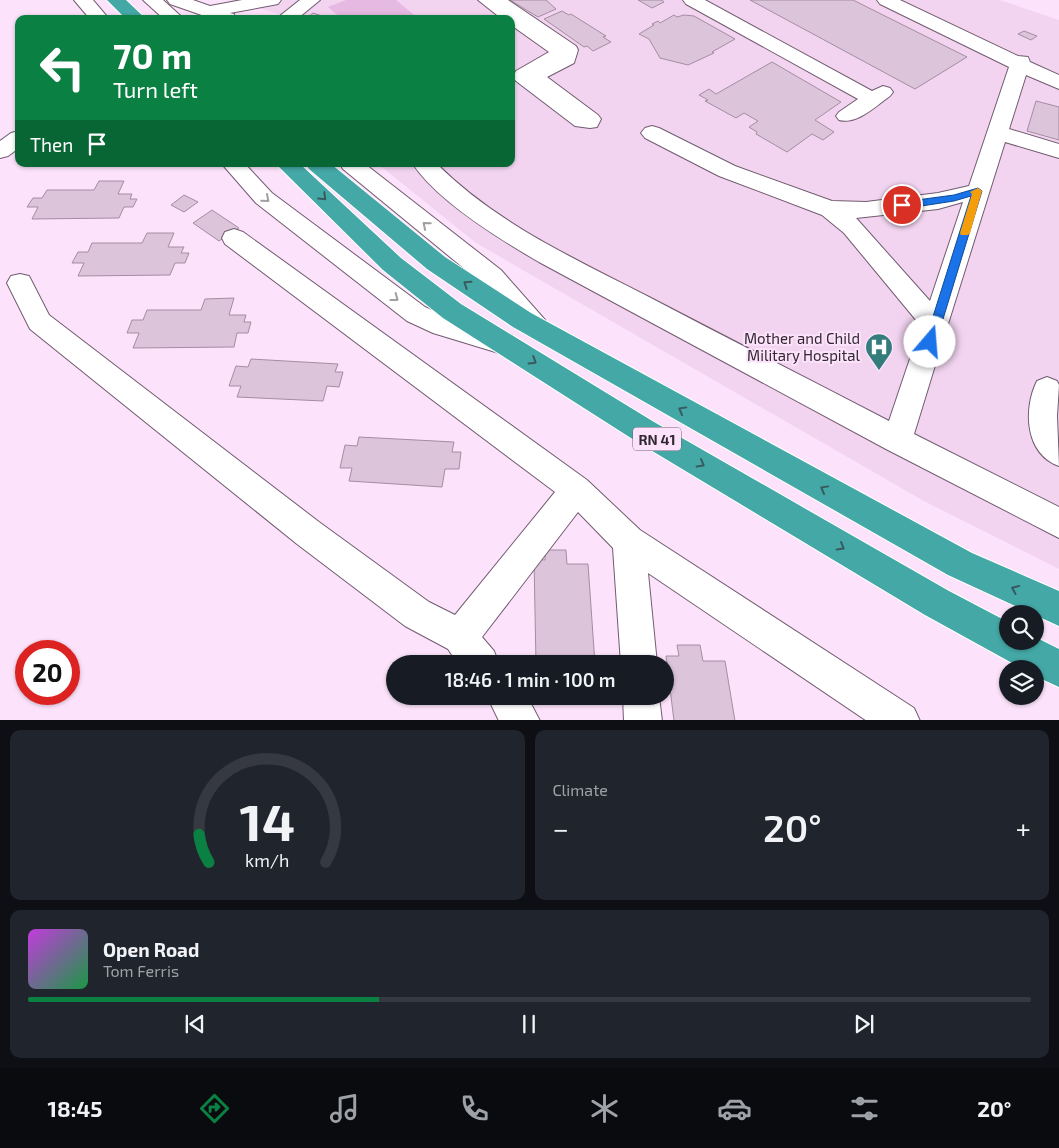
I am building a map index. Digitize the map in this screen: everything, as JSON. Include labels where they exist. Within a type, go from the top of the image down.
[{"type":"highway","points":[[116,0],[132,15]]},
{"type":"highway","points":[[138,0],[171,15]]},
{"type":"highway","name":"RN 41","points":[[290,167],[392,264],[452,311],[644,431],[919,593],[1059,669]]},
{"type":"highway","name":"RN 41","points":[[321,167],[436,263],[538,329],[960,564],[1059,609]]},
{"type":"street","points":[[83,0],[96,15]]},
{"type":"street","points":[[152,0],[171,15],[210,11],[272,0]]},
{"type":"street","points":[[257,15],[277,0]]},
{"type":"street","points":[[290,15],[311,0]]},
{"type":"street","points":[[487,0],[509,15]]},
{"type":"street","points":[[496,0],[569,50],[566,59],[537,74],[535,77],[591,119],[590,122],[582,121],[523,77],[523,75],[555,57],[559,52],[558,49],[515,19]]},
{"type":"street","points":[[692,0],[877,96]]},
{"type":"street","points":[[700,0],[877,96]]},
{"type":"street","points":[[886,0],[935,30],[1059,79]]},
{"type":"street","points":[[894,0],[1059,83]]},
{"type":"street","points":[[210,11],[220,15]]},
{"type":"street","points":[[897,440],[1021,63]]},
{"type":"street","points":[[846,116],[877,96]]},
{"type":"street","points":[[652,133],[727,171],[830,209],[866,210],[938,201],[978,191]]},
{"type":"street","points":[[998,133],[1059,152]]},
{"type":"street","points":[[0,151],[15,141]]},
{"type":"street","points":[[0,164],[15,156]]},
{"type":"street","points":[[236,167],[264,198],[416,314],[442,326],[505,344]]},
{"type":"street","points":[[355,167],[492,277],[538,329]]},
{"type":"street","points":[[427,167],[470,206],[505,231],[548,256],[1059,523]]},
{"type":"street","points":[[830,209],[852,227],[936,326]]},
{"type":"street","points":[[234,238],[576,490],[629,541],[901,720]]},
{"type":"street","points":[[20,283],[39,322],[316,539],[417,614],[460,637],[474,655]]},
{"type":"street","points":[[1047,389],[1041,420],[1048,439],[1059,452]]},
{"type":"street","points":[[460,637],[576,490]]},
{"type":"street","points":[[629,541],[638,655]]},
{"type":"street","points":[[510,705],[521,720]]},
{"type":"street","points":[[642,705],[643,720]]},
{"type":"shaded area","name":"Mother and Child Military Hospital","points":[[230,0],[1000,0],[1059,20],[1059,569],[922,500],[476,243],[382,167],[515,167],[515,15],[282,15]]},
{"type":"shaded area","points":[[346,0],[396,0],[414,15],[337,15],[328,7]]},
{"type":"building","points":[[510,0],[546,0],[556,9],[538,17]]},
{"type":"building","points":[[638,0],[662,0],[664,2],[652,8]]},
{"type":"building","points":[[750,0],[853,0],[967,57],[915,89]]},
{"type":"building","points":[[562,11],[569,15],[571,14],[606,36],[603,37],[611,42],[593,51],[587,46],[584,47],[544,19]]},
{"type":"building","points":[[674,15],[677,17],[684,15],[694,16],[735,39],[712,52],[714,53],[688,65],[660,58],[649,39],[639,34],[654,25],[652,24],[658,21],[660,23]]},
{"type":"building","points":[[1024,31],[1037,36],[1031,40],[1018,34]]},
{"type":"building","points":[[772,62],[841,102],[815,120],[834,132],[823,140],[812,134],[787,152],[756,134],[757,132],[749,127],[758,121],[744,113],[736,118],[705,101],[708,100],[699,95],[709,89],[716,94]]},
{"type":"building","points":[[1036,101],[1059,107],[1059,140],[1027,131]]},
{"type":"building","points":[[99,181],[124,181],[118,194],[132,194],[130,199],[137,199],[133,207],[124,207],[119,218],[32,219],[38,207],[27,207],[33,198],[42,198],[47,190],[94,190]]},
{"type":"building","points":[[184,195],[198,202],[184,212],[171,205]]},
{"type":"building","points":[[212,210],[239,228],[219,241],[193,223]]},
{"type":"building","points":[[147,233],[174,233],[168,247],[184,247],[181,253],[189,253],[185,263],[175,263],[170,275],[78,276],[84,263],[72,263],[78,252],[88,252],[92,243],[142,243]]},
{"type":"building","points":[[234,298],[229,315],[246,315],[244,322],[251,322],[248,333],[237,333],[234,347],[133,348],[139,333],[127,333],[132,320],[143,320],[147,310],[201,310],[205,299]]},
{"type":"building","points":[[251,359],[338,364],[335,372],[343,372],[339,387],[327,386],[323,401],[237,397],[241,386],[229,386],[236,366],[248,367]]},
{"type":"building","points":[[359,437],[454,442],[452,452],[461,452],[459,469],[445,469],[442,487],[349,481],[352,468],[340,468],[345,445],[357,446]]},
{"type":"building","points":[[545,550],[566,550],[567,564],[588,564],[594,655],[536,655],[534,559],[545,560]]},
{"type":"building","points":[[677,645],[700,645],[703,661],[725,661],[735,720],[674,720],[672,705],[674,705],[674,656],[679,656]]},
{"type":"slow traffic","points":[[965,233],[978,191],[975,192]]},
{"type":"place","name":"Mother and Child Military Hospital","points":[[879,371]]},
{"type":"route","points":[[902,205],[938,201],[978,191],[930,342]]}]
